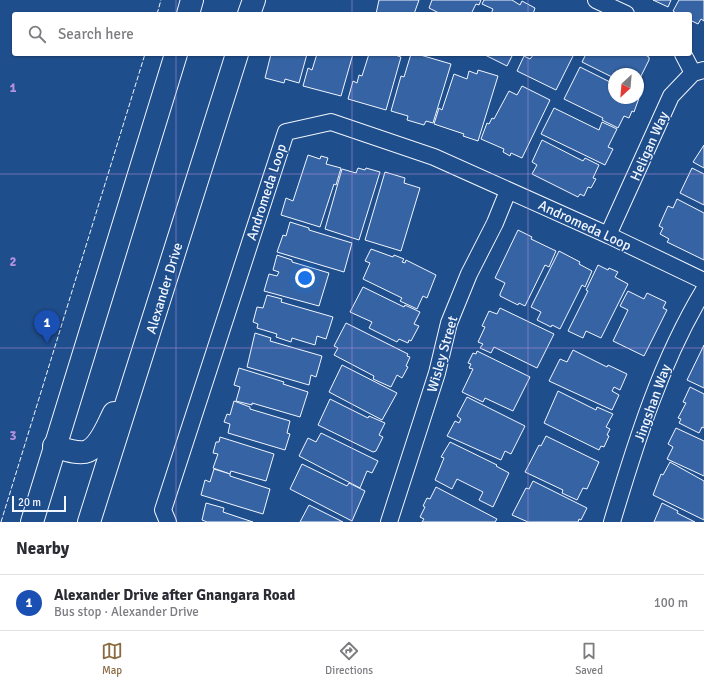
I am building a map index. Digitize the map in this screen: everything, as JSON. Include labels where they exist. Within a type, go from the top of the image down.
[{"type":"main road","points":[[189,12],[192,0]]},
{"type":"main road","points":[[250,12],[254,0]]},
{"type":"main road","points":[[32,522],[54,446],[175,56]]},
{"type":"main road","name":"Alexander Drive","points":[[89,522],[236,56]]},
{"type":"main road","points":[[54,446],[75,452],[88,451],[99,441],[140,362]]},
{"type":"street","points":[[596,0],[622,12]]},
{"type":"street","points":[[685,56],[699,71]]},
{"type":"street","name":"Heligan Way","points":[[608,235],[671,96],[699,71]]},
{"type":"street","name":"Andromeda Loop","points":[[168,522],[163,510],[286,132],[331,122],[434,157],[608,235],[704,281]]},
{"type":"street","name":"Wisley Street","points":[[389,522],[437,373],[449,324],[469,274],[495,223],[508,190]]},
{"type":"street","name":"Jingshan Way","points":[[612,522],[652,397],[690,313],[704,290]]},
{"type":"building","points":[[379,0],[419,0],[415,12],[376,12]]},
{"type":"building","points":[[432,0],[481,0],[479,5],[476,4],[472,12],[437,12],[429,8]]},
{"type":"building","points":[[484,0],[512,0],[520,5],[522,1],[535,8],[534,12],[492,12],[493,9],[482,4]]},
{"type":"building","points":[[653,0],[671,0],[668,7]]},
{"type":"building","points":[[679,0],[704,0],[704,21],[701,19],[698,24],[692,21],[692,12],[673,11]]},
{"type":"building","points":[[270,56],[306,56],[299,83],[285,79],[284,83],[265,78]]},
{"type":"building","points":[[316,56],[352,56],[341,96],[303,86],[308,68],[312,70]]},
{"type":"building","points":[[368,56],[401,57],[386,110],[348,99],[353,81],[357,83],[359,75],[362,76]]},
{"type":"building","points":[[410,56],[424,56],[451,64],[433,123],[426,121],[424,125],[407,120],[408,116],[391,111],[401,76],[404,77]]},
{"type":"building","points":[[487,56],[512,56],[507,66]]},
{"type":"building","points":[[524,56],[530,59],[532,56],[573,56],[556,90],[517,71]]},
{"type":"building","points":[[585,56],[649,57],[644,70],[644,68],[608,68],[608,75],[582,62]]},
{"type":"building","points":[[580,67],[608,81],[608,104],[637,104],[634,112],[632,111],[629,118],[624,116],[618,128],[602,120],[603,118],[564,99]]},
{"type":"building","points":[[478,70],[498,76],[478,141],[463,136],[464,134],[434,124],[439,108],[442,110],[454,74],[467,79],[469,71],[477,74]]},
{"type":"building","points":[[522,86],[550,100],[522,158],[511,153],[510,156],[503,152],[504,149],[481,139],[487,123],[489,124],[492,118],[494,119],[509,91],[517,95]]},
{"type":"building","points":[[554,108],[599,130],[602,122],[617,129],[608,147],[613,149],[605,165],[541,134]]},
{"type":"building","points":[[542,140],[583,161],[585,158],[599,165],[593,178],[596,179],[591,188],[588,187],[584,196],[580,194],[578,197],[532,174],[537,165],[532,162]]},
{"type":"building","points":[[704,145],[704,168],[693,162]]},
{"type":"building","points":[[308,155],[320,159],[321,156],[328,158],[326,164],[341,168],[336,185],[334,184],[320,227],[281,215],[286,198],[293,201]]},
{"type":"building","points":[[358,168],[365,170],[366,168],[380,172],[359,240],[325,229],[342,169],[356,173]]},
{"type":"building","points":[[692,168],[704,174],[704,205],[680,193]]},
{"type":"building","points":[[385,172],[405,178],[404,183],[420,188],[401,251],[365,240]]},
{"type":"building","points":[[677,199],[704,213],[704,260],[667,242],[669,239],[660,234],[663,228],[659,226],[668,206],[673,208]]},
{"type":"building","points":[[290,222],[309,228],[309,230],[352,243],[344,272],[277,252],[283,235],[286,236]]},
{"type":"building","points":[[518,230],[532,237],[531,239],[556,251],[549,267],[545,265],[525,306],[519,303],[518,305],[500,296],[505,283],[495,278]]},
{"type":"building","points":[[371,249],[393,257],[394,255],[404,259],[402,262],[405,263],[406,260],[436,275],[427,298],[423,296],[417,309],[400,301],[402,298],[363,279],[370,263],[365,261]]},
{"type":"building","points":[[559,251],[580,262],[579,264],[592,271],[585,287],[582,285],[560,329],[552,325],[551,327],[537,320],[541,312],[531,307]]},
{"type":"building","points":[[277,255],[292,260],[292,262],[329,273],[319,306],[264,291],[269,274],[277,276],[279,272],[273,270]]},
{"type":"building","points":[[598,265],[608,270],[609,268],[618,272],[615,277],[628,284],[601,338],[586,331],[583,338],[568,331],[588,291],[586,290]]},
{"type":"building","points":[[363,287],[404,307],[405,305],[420,312],[414,324],[419,326],[411,341],[409,340],[408,343],[399,339],[397,342],[369,328],[372,322],[350,312]]},
{"type":"building","points":[[628,291],[644,299],[647,293],[666,302],[663,308],[667,310],[644,356],[613,341],[628,310],[620,306]]},
{"type":"building","points":[[267,295],[282,299],[281,302],[333,317],[326,339],[317,336],[315,345],[292,338],[291,342],[276,337],[277,334],[257,328],[258,324],[253,322],[257,307],[263,308]]},
{"type":"building","points":[[500,308],[554,334],[537,368],[494,347],[491,353],[480,348],[483,344],[478,342],[485,327],[482,326],[489,311],[497,314]]},
{"type":"building","points":[[346,323],[408,354],[407,356],[410,357],[406,366],[408,367],[402,378],[397,375],[391,387],[373,379],[374,376],[334,355],[338,348],[334,346]]},
{"type":"building","points":[[255,333],[271,338],[270,341],[322,356],[316,377],[311,375],[309,385],[247,367]]},
{"type":"building","points":[[704,345],[704,388],[687,380]]},
{"type":"building","points":[[573,350],[607,367],[608,365],[627,374],[620,390],[614,387],[612,391],[619,395],[612,410],[549,381],[560,359],[567,362]]},
{"type":"building","points":[[477,351],[530,377],[513,411],[485,398],[483,402],[462,392],[473,369],[469,368],[471,364],[468,363],[473,353],[476,354]]},
{"type":"building","points":[[342,365],[397,393],[382,420],[329,392]]},
{"type":"building","points":[[239,368],[284,382],[283,384],[308,392],[300,417],[252,403],[252,405],[236,401],[240,387],[234,385]]},
{"type":"building","points":[[690,387],[704,394],[704,428],[702,427],[699,433],[679,423],[681,419],[678,418],[686,403],[683,402]]},
{"type":"building","points":[[558,391],[596,410],[597,407],[613,414],[606,427],[610,429],[607,435],[609,436],[604,447],[601,446],[599,450],[544,423]]},
{"type":"building","points":[[467,397],[525,426],[511,454],[505,451],[501,460],[447,436],[455,421],[459,423],[461,419],[457,416]]},
{"type":"building","points":[[330,399],[368,418],[369,416],[385,423],[379,435],[383,437],[376,451],[373,452],[318,425]]},
{"type":"building","points":[[234,401],[250,407],[250,409],[290,421],[287,433],[290,434],[285,450],[228,433],[230,424],[224,422],[227,414],[230,415]]},
{"type":"building","points":[[676,428],[704,441],[704,476],[667,459],[673,447],[668,444]]},
{"type":"building","points":[[321,433],[378,461],[372,473],[367,471],[360,488],[299,456],[308,438],[316,442]]},
{"type":"building","points":[[546,436],[599,462],[587,489],[583,488],[577,500],[562,493],[563,490],[525,472],[539,445],[541,446]]},
{"type":"building","points":[[220,437],[274,454],[266,481],[231,471],[230,474],[213,468],[218,454],[213,453],[216,442],[219,442]]},
{"type":"building","points":[[450,442],[497,465],[496,466],[509,473],[493,507],[479,500],[483,492],[457,479],[452,489],[435,480],[444,458],[441,457]]},
{"type":"building","points":[[670,462],[704,481],[704,520],[653,495],[661,474],[663,475]]},
{"type":"building","points":[[302,464],[347,486],[349,483],[365,491],[352,521],[290,489]]},
{"type":"building","points":[[214,469],[230,474],[230,476],[270,489],[263,514],[201,495],[205,480],[210,482]]},
{"type":"building","points":[[533,481],[587,508],[581,520],[579,519],[578,522],[528,522],[512,515],[526,488],[529,489]]},
{"type":"building","points":[[436,487],[497,519],[495,522],[422,522],[424,519],[420,517],[425,507],[423,506],[427,498],[430,499]]},
{"type":"building","points":[[206,503],[224,508],[223,512],[253,522],[207,522],[202,520]]},
{"type":"building","points":[[662,503],[678,511],[677,513],[695,522],[654,522]]},
{"type":"building","points":[[309,505],[343,522],[300,522]]},
{"type":"fence","points":[[158,12],[161,0]]},
{"type":"fence","points":[[1,522],[144,56]]},
{"type":"place","name":"Alexander Drive after Gnangara Road","points":[[47,343]]}]
